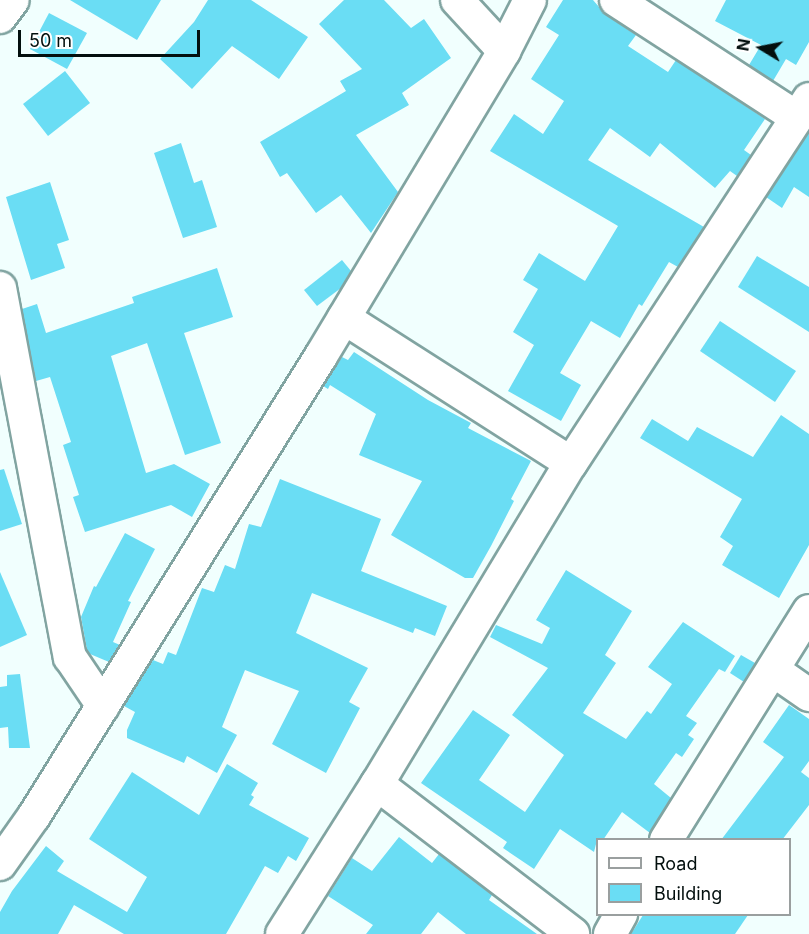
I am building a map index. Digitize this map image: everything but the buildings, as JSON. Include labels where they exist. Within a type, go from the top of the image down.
[{"type":"street","points":[[0,17],[13,0]]},
{"type":"street","points":[[457,0],[504,51]]},
{"type":"street","points":[[0,864],[34,816],[344,318],[504,51],[530,0]]},
{"type":"street","points":[[282,934],[377,784],[571,463],[802,108],[616,0]]},
{"type":"street","points":[[0,288],[70,657],[103,706]]},
{"type":"street","points":[[344,318],[571,463]]},
{"type":"street","points":[[667,838],[809,611]]},
{"type":"street","points":[[773,670],[809,695]]},
{"type":"street","points":[[377,784],[573,934]]},
{"type":"street","points":[[610,934],[620,916]]}]
